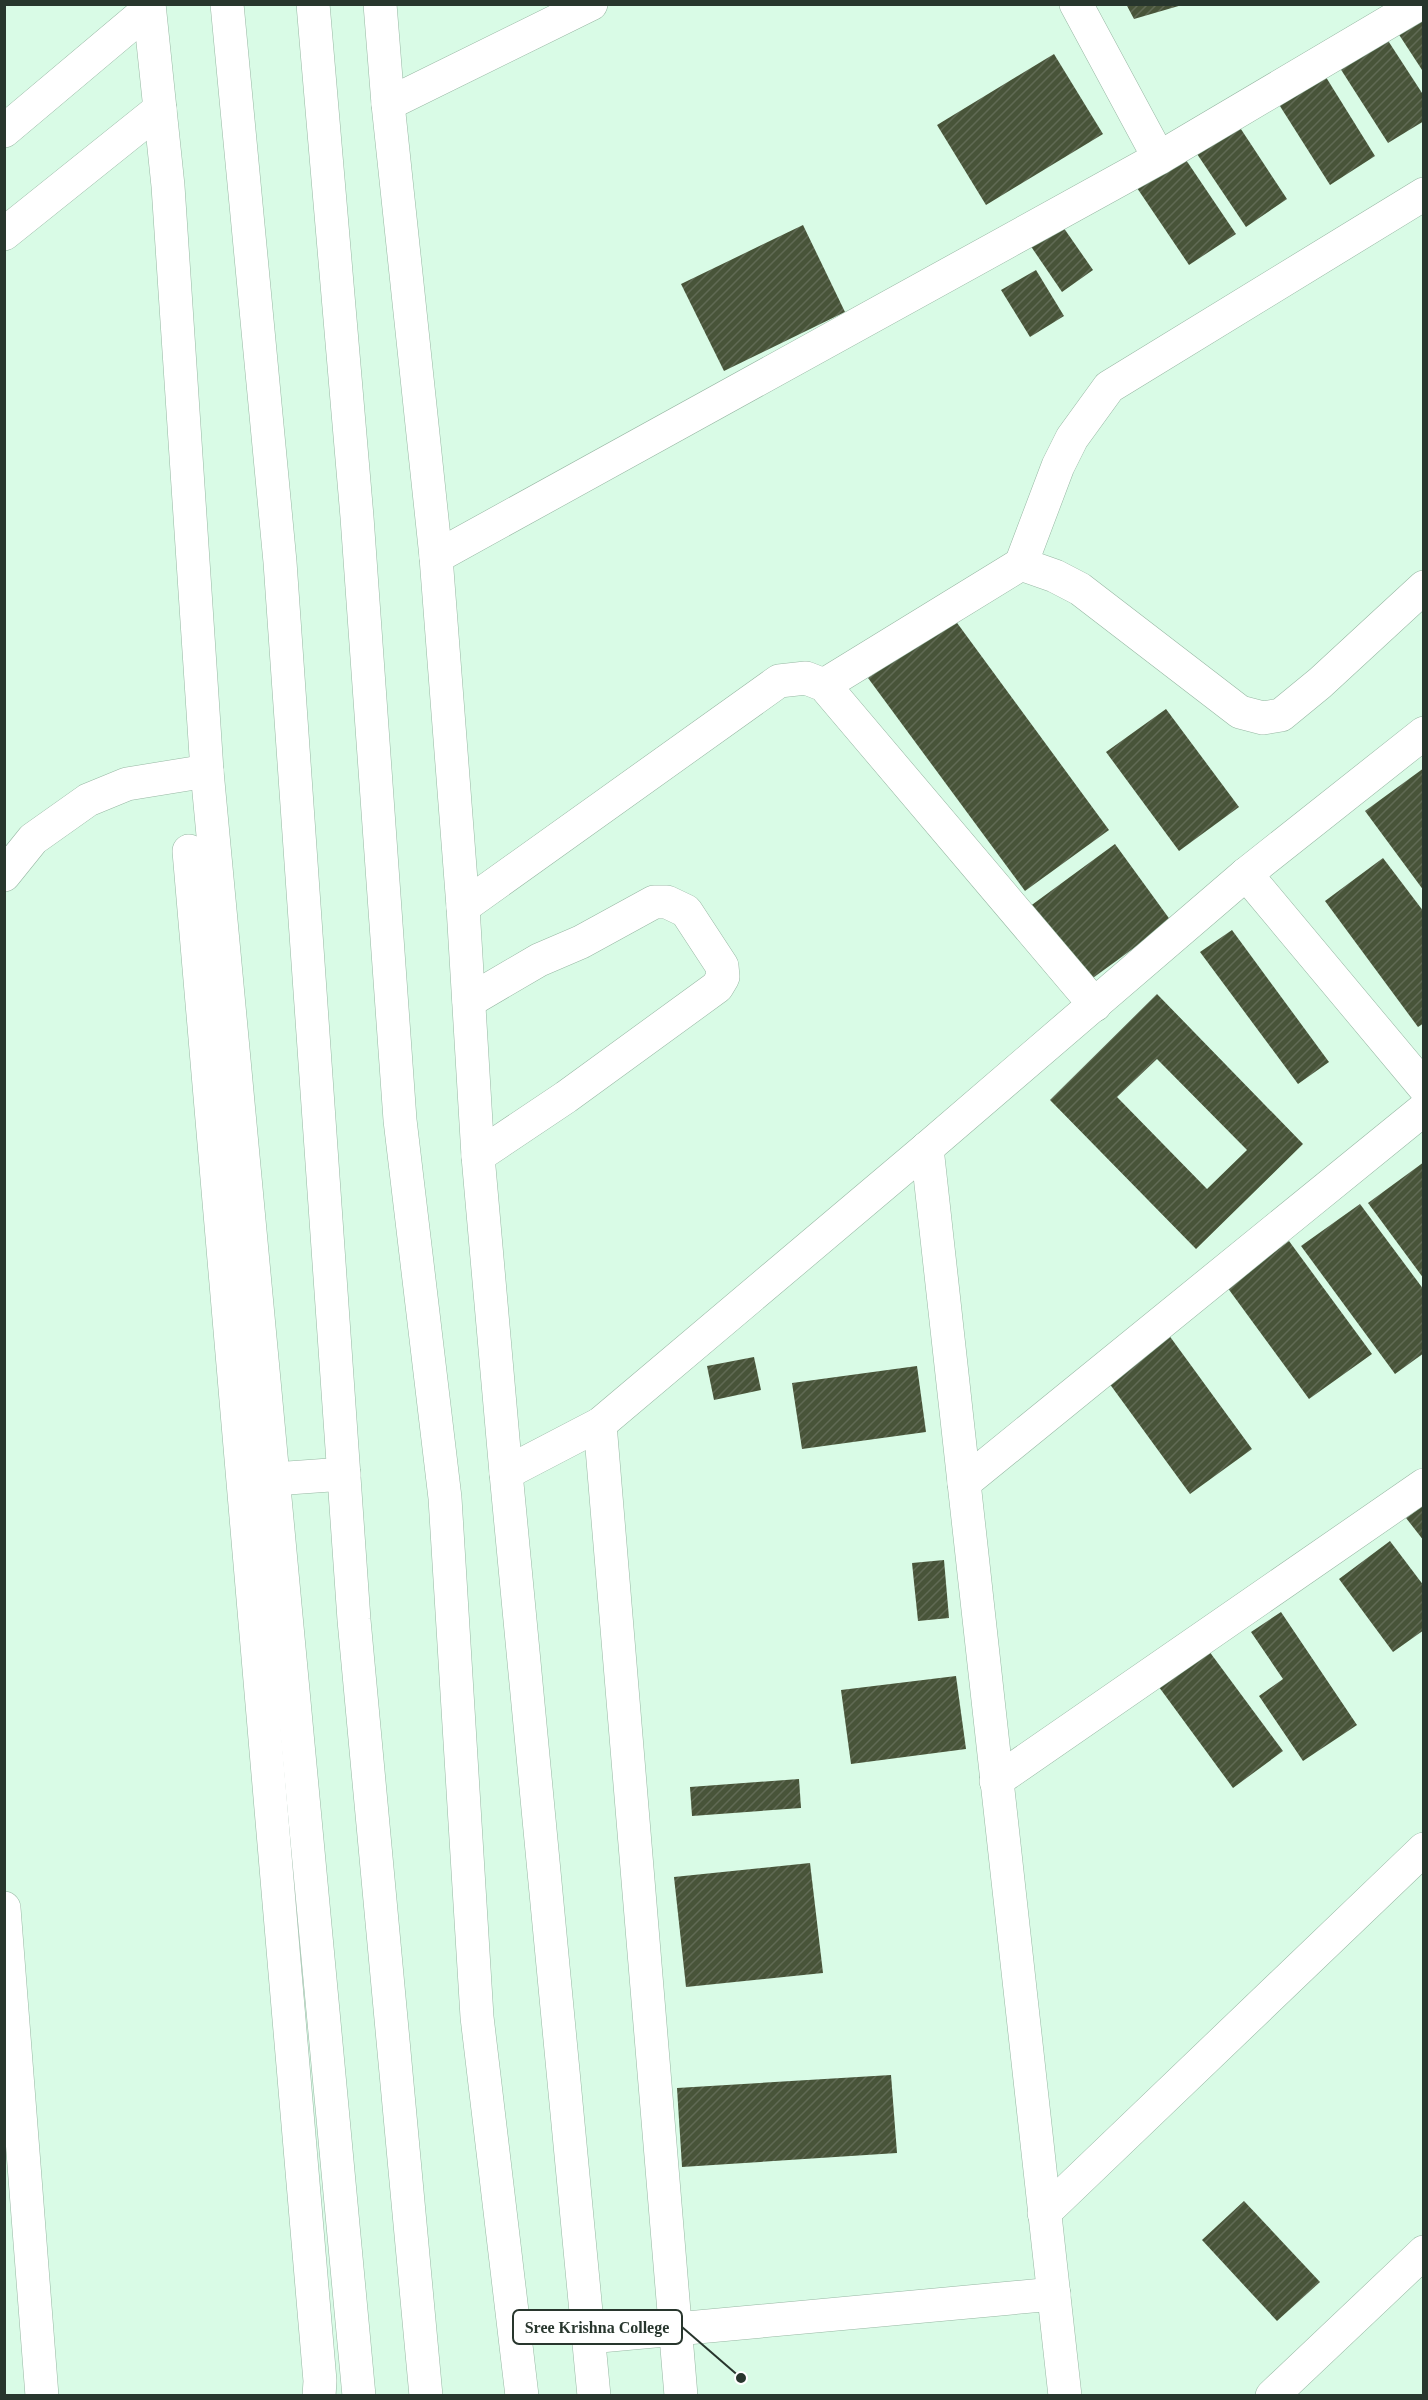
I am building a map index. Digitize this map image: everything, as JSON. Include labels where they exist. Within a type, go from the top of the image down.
[{"type":"main road","points":[[227,4],[280,562],[355,1632],[426,2396]]},
{"type":"main road","points":[[313,4],[356,505],[400,1120],[445,1498],[477,2017],[522,2396]]},
{"type":"main road","points":[[380,4],[388,104],[436,557],[463,907],[478,1156],[594,2396]]},
{"type":"main road","points":[[388,104],[591,4]]},
{"type":"main road","points":[[1076,4],[1159,158]]},
{"type":"main road","points":[[436,557],[1159,158],[1418,5]]},
{"type":"main road","points":[[149,7],[168,186],[207,771],[359,2396]]},
{"type":"main road","points":[[4,131],[149,7]]},
{"type":"main road","points":[[4,234],[160,109]]},
{"type":"main road","points":[[824,685],[1022,564],[1058,466],[1077,430],[1109,387],[1424,194]]},
{"type":"main road","points":[[1022,564],[1055,576],[1080,589],[1240,712],[1263,718],[1281,715],[1320,684],[1424,586]]},
{"type":"main road","points":[[463,907],[779,681],[806,678],[824,685],[1095,1005]]},
{"type":"main road","points":[[506,1473],[600,1424],[1095,1005],[1246,874],[1424,733]]},
{"type":"main road","points":[[4,875],[33,839],[88,800],[127,784],[207,771]]},
{"type":"main road","points":[[189,851],[317,2345],[319,2396]]},
{"type":"main road","points":[[1246,874],[1424,1087]]},
{"type":"main road","points":[[469,1001],[539,960],[580,942],[654,902],[667,902],[686,911],[723,966],[723,977],[717,987],[566,1097],[478,1156]]},
{"type":"main road","points":[[964,1483],[1424,1109]]},
{"type":"main road","points":[[927,1148],[1065,2396]]},
{"type":"main road","points":[[600,1424],[681,2396]]},
{"type":"main road","points":[[274,1479],[344,1474]]},
{"type":"main road","points":[[996,1781],[1424,1485]]},
{"type":"main road","points":[[1044,2213],[1424,1849]]},
{"type":"main road","points":[[4,1908],[42,2396]]},
{"type":"main road","points":[[1272,2396],[1424,2252]]},
{"type":"main road","points":[[589,2337],[1054,2294]]},
{"type":"building","points":[[1126,4],[1182,4],[1182,5],[1134,19]]},
{"type":"building","points":[[1424,8],[1424,73],[1394,27]]},
{"type":"building","points":[[1385,36],[1424,96],[1424,121],[1388,143],[1338,65]]},
{"type":"building","points":[[1054,54],[1103,134],[986,205],[937,125]]},
{"type":"building","points":[[1324,74],[1375,156],[1330,185],[1278,103]]},
{"type":"building","points":[[1235,120],[1287,199],[1246,227],[1193,148]]},
{"type":"building","points":[[1182,154],[1236,234],[1189,265],[1135,185]]},
{"type":"building","points":[[1061,224],[1093,270],[1062,292],[1030,245]]},
{"type":"building","points":[[803,225],[845,312],[724,371],[681,284]]},
{"type":"building","points":[[1036,270],[1064,316],[1030,337],[1001,290]]},
{"type":"building","points":[[952,616],[1109,830],[1025,891],[868,678]]},
{"type":"building","points":[[1166,709],[1239,807],[1179,851],[1106,752]]},
{"type":"building","points":[[1424,768],[1424,891],[1365,811]]},
{"type":"building","points":[[1115,844],[1171,921],[1086,983],[1029,907]]},
{"type":"building","points":[[1383,858],[1424,912],[1424,1023],[1418,1027],[1325,901]]},
{"type":"building","points":[[1232,930],[1329,1062],[1298,1084],[1200,952]]},
{"type":"building","points":[[1157,994],[1303,1144],[1196,1249],[1050,1100]],"holes":[[[1157,1059],[1247,1150],[1207,1189],[1117,1097]]]},
{"type":"building","points":[[1424,1162],[1424,1279],[1368,1203]]},
{"type":"building","points":[[1360,1204],[1424,1290],[1424,1353],[1395,1374],[1301,1246]]},
{"type":"building","points":[[1289,1241],[1372,1354],[1309,1399],[1227,1287]]},
{"type":"building","points":[[1163,1327],[1252,1449],[1190,1494],[1101,1372]]},
{"type":"building","points":[[754,1357],[761,1390],[714,1400],[707,1366]]},
{"type":"building","points":[[917,1366],[926,1432],[802,1449],[792,1383]]},
{"type":"building","points":[[1424,1505],[1424,1541],[1406,1518]]},
{"type":"building","points":[[1390,1541],[1424,1586],[1424,1630],[1393,1652],[1339,1579]]},
{"type":"building","points":[[944,1560],[949,1618],[918,1621],[912,1563]]},
{"type":"building","points":[[1281,1612],[1357,1725],[1303,1761],[1259,1696],[1283,1679],[1251,1632]]},
{"type":"building","points":[[1206,1647],[1283,1751],[1233,1788],[1156,1683]]},
{"type":"building","points":[[956,1676],[966,1749],[851,1764],[841,1690]]},
{"type":"building","points":[[799,1779],[801,1808],[692,1816],[690,1787]]},
{"type":"building","points":[[810,1863],[823,1973],[686,1987],[674,1877]]},
{"type":"building","points":[[891,2075],[897,2153],[682,2167],[677,2088]]},
{"type":"building","points":[[1244,2201],[1320,2282],[1277,2321],[1202,2240]]},
{"type":"place","name":"Sree Krishna College","points":[[741,2378]]}]
